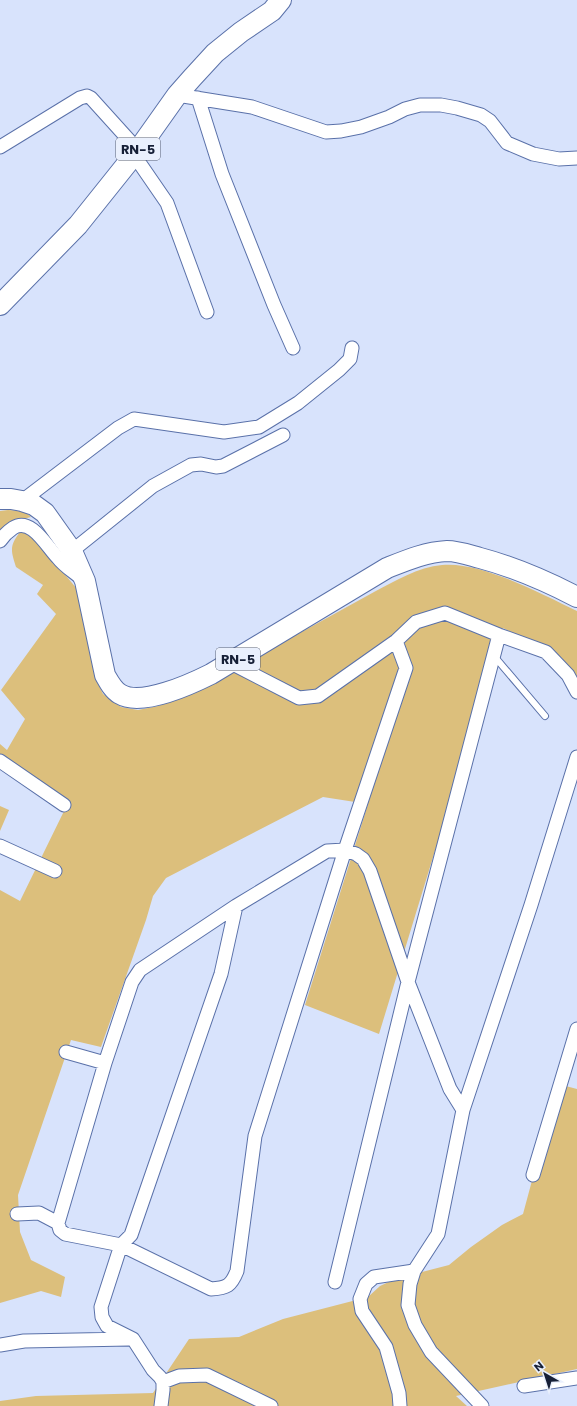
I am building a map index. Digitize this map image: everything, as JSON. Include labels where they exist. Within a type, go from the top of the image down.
[{"type":"main road","name":"RN-5","points":[[0,305],[78,225],[136,152],[177,95],[215,53],[241,32],[272,12],[281,0]]},
{"type":"main road","name":"RN-5","points":[[0,499],[11,499],[34,505],[45,513],[72,551],[85,581],[105,675],[112,686],[122,695],[133,699],[169,691],[187,685],[231,663],[387,568],[414,557],[448,551],[465,554],[498,563],[577,597]]},
{"type":"street","points":[[177,95],[252,107],[326,132],[361,127],[389,117],[405,109],[420,105],[452,107],[481,115],[490,122],[507,143],[533,154],[559,159],[577,158]]},
{"type":"street","points":[[0,147],[80,98],[87,96],[91,98],[136,152],[167,203],[207,312]]},
{"type":"street","points":[[198,98],[222,174],[274,305],[293,348]]},
{"type":"street","points":[[22,501],[118,428],[134,419],[224,432],[259,427],[298,403],[339,370],[350,359],[352,348]]},
{"type":"street","points":[[72,551],[153,486],[191,465],[201,464],[216,467],[222,466],[283,436]]},
{"type":"street","points":[[0,541],[4,534],[16,526],[23,524],[31,528],[41,538],[58,560],[85,581]]},
{"type":"street","points":[[231,663],[299,698],[318,696],[396,641],[416,622],[446,613],[499,635],[546,652],[568,675],[577,692]]},
{"type":"street","points":[[335,1282],[408,982],[499,635]]},
{"type":"street","points":[[396,641],[406,668],[345,850],[255,1136],[237,1271],[233,1280],[228,1286],[211,1289],[120,1245],[65,1234],[60,1230],[58,1223],[105,1063],[132,982],[140,970],[236,906],[327,851],[345,850],[356,854],[363,859],[370,871],[408,982],[450,1089],[463,1110]]},
{"type":"street","points":[[482,1406],[431,1352],[415,1325],[408,1305],[410,1284],[414,1271],[438,1234],[463,1110],[577,757]]},
{"type":"street","points":[[0,761],[64,805]]},
{"type":"street","points":[[0,846],[55,871]]},
{"type":"street","points":[[161,1406],[163,1382],[133,1339],[107,1326],[102,1317],[100,1307],[120,1245],[131,1235],[218,982],[236,906]]},
{"type":"street","points":[[533,1175],[577,1029]]},
{"type":"street","points":[[66,1052],[105,1063]]},
{"type":"street","points":[[17,1214],[39,1213],[58,1223]]},
{"type":"street","points":[[400,1406],[399,1393],[386,1347],[362,1311],[360,1299],[366,1284],[374,1277],[414,1271]]},
{"type":"street","points":[[0,1345],[24,1341],[133,1339]]},
{"type":"street","points":[[163,1382],[179,1376],[207,1375],[271,1406]]},
{"type":"street","points":[[524,1386],[577,1378]]},
{"type":"lane","points":[[493,655],[545,716]]},
{"type":"shaded area","points":[[0,511],[24,511],[31,517],[12,522],[0,531]]},
{"type":"shaded area","points":[[28,530],[77,589],[90,645],[95,677],[103,694],[121,707],[138,710],[158,706],[189,694],[398,579],[433,566],[442,565],[458,565],[492,573],[529,588],[577,611],[577,684],[562,658],[503,628],[379,1034],[305,1005],[368,804],[323,797],[166,878],[153,896],[101,1047],[71,1040],[18,1195],[20,1232],[31,1260],[65,1277],[61,1297],[41,1291],[0,1303],[0,890],[20,901],[66,807],[0,758],[0,744],[7,750],[25,719],[1,690],[56,614],[37,594],[43,585],[16,567],[12,553],[14,541],[20,532]]},
{"type":"shaded area","points":[[0,806],[9,810],[0,831]]},
{"type":"shaded area","points":[[558,1084],[577,1089],[577,1369],[456,1396],[467,1406],[0,1406],[0,1401],[36,1396],[153,1393],[189,1339],[239,1337],[283,1319],[368,1297],[380,1286],[395,1279],[449,1265],[502,1225],[523,1214]]}]
